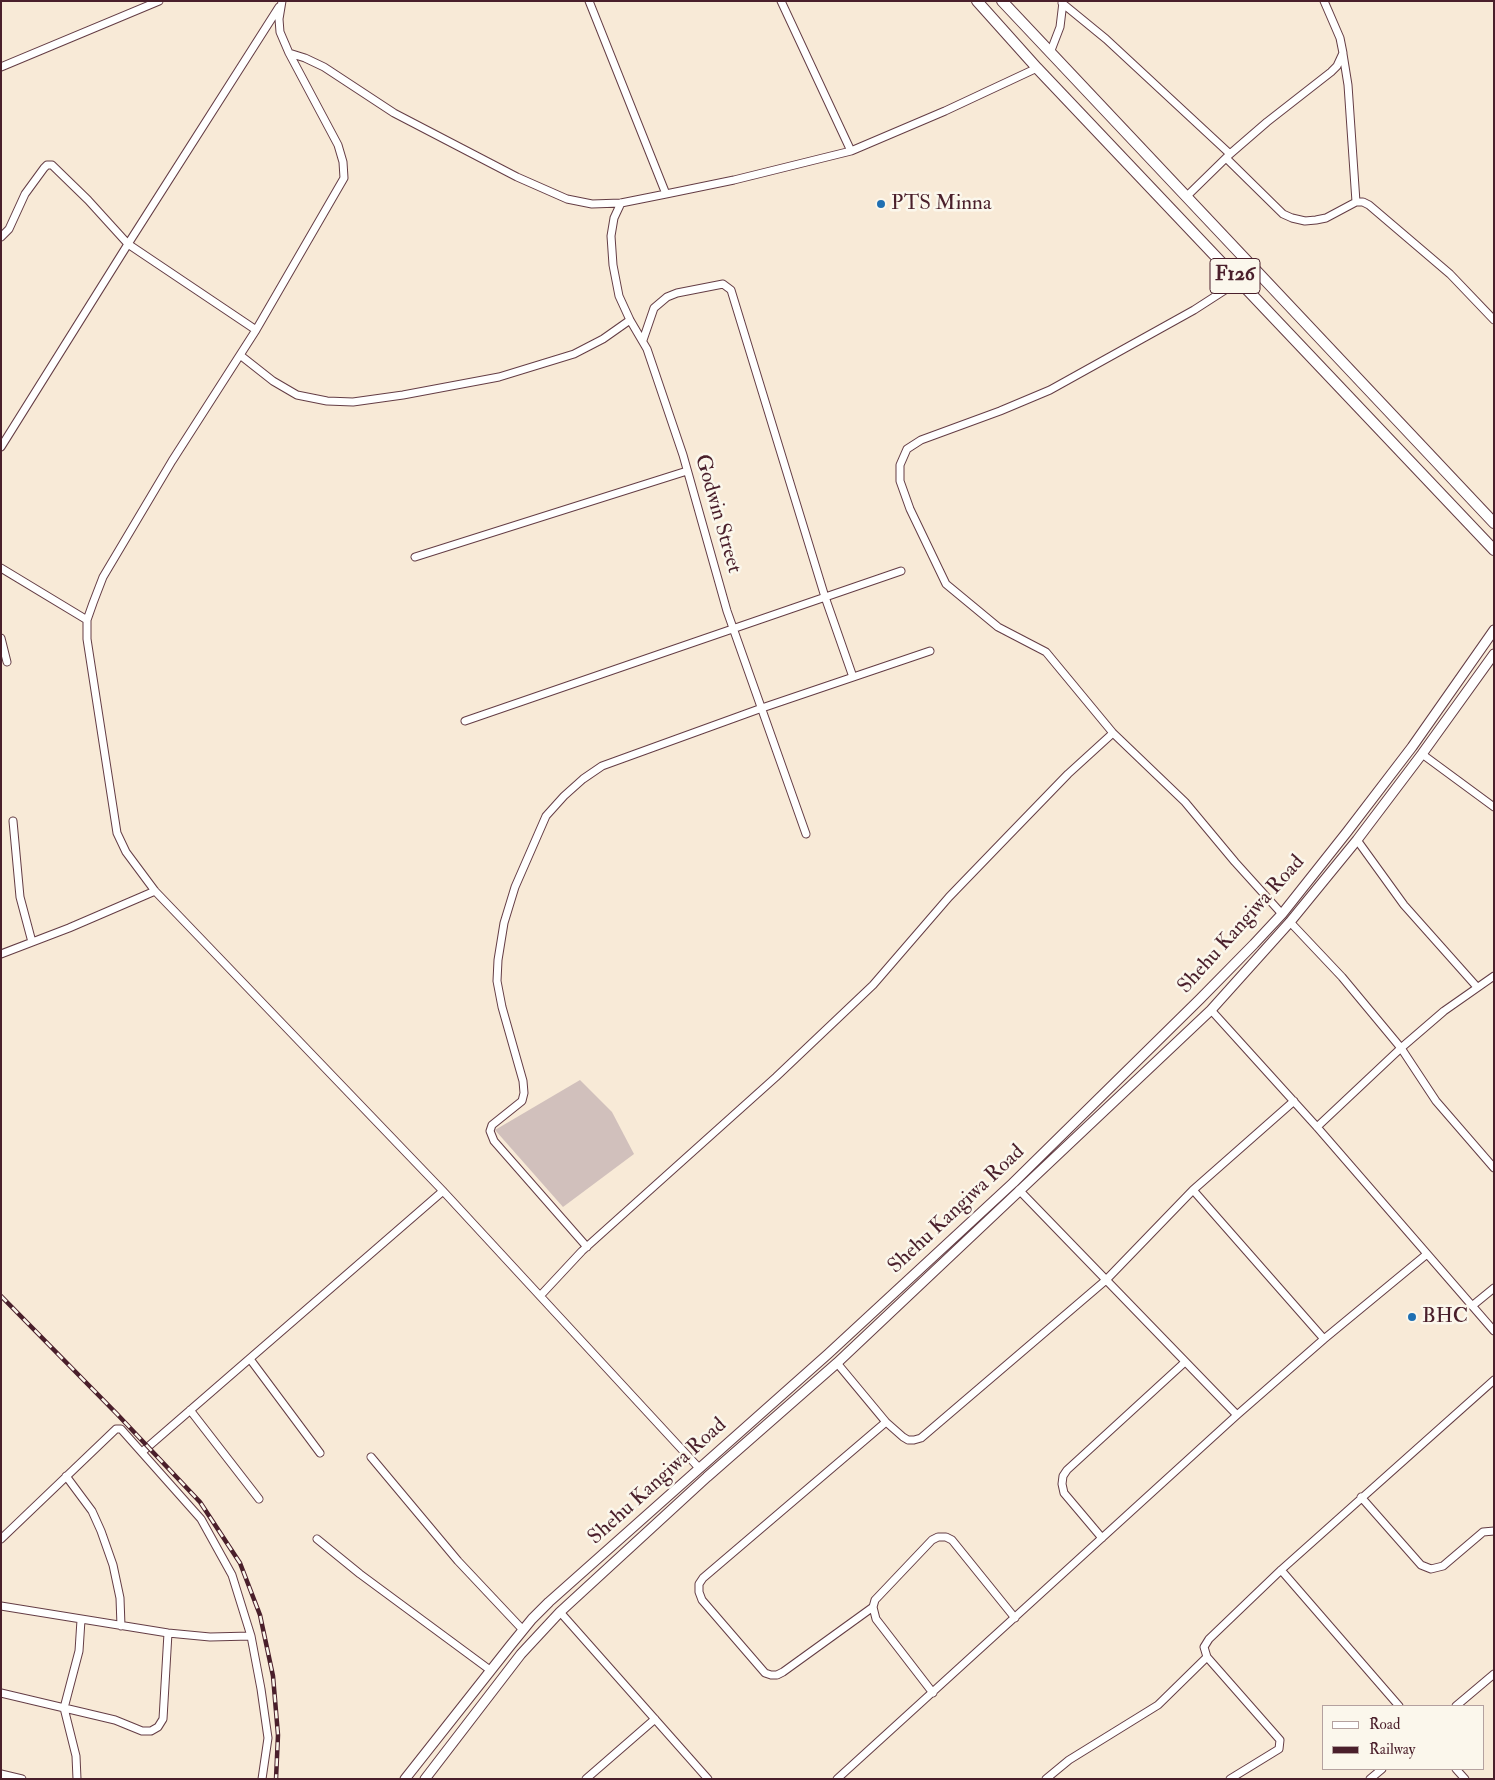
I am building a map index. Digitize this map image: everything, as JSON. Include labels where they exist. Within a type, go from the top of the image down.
[{"type":"main road","name":"F126","points":[[977,1],[1037,68],[1494,550]]},
{"type":"main road","name":"F126","points":[[1002,1],[1494,523]]},
{"type":"main road","points":[[1336,384],[1350,370]]},
{"type":"main road","name":"Shehu Kangiwa Road","points":[[409,1778],[490,1670],[522,1630],[549,1602],[828,1354],[1013,1183],[1200,999],[1282,914],[1412,747],[1494,630]]},
{"type":"main road","name":"Shehu Kangiwa Road","points":[[425,1779],[521,1654],[560,1612],[707,1477],[837,1364],[1211,1010],[1290,922],[1357,840],[1494,654]]},
{"type":"street","points":[[1,67],[159,1]]},
{"type":"street","points":[[589,1],[666,194]]},
{"type":"street","points":[[781,1],[850,151]]},
{"type":"street","points":[[1325,1],[1340,38],[1348,85],[1356,202]]},
{"type":"street","points":[[1050,53],[1060,27],[1062,2],[1070,5],[1228,156],[1283,214],[1305,221],[1326,218],[1356,202],[1363,202],[1369,205],[1450,274],[1494,320]]},
{"type":"street","points":[[281,3],[280,32],[288,53],[338,145],[343,162],[344,178],[256,330],[172,461],[103,577],[87,620],[87,639],[117,833],[126,852],[155,891],[442,1191],[699,1468]]},
{"type":"street","points":[[1,447],[281,3]]},
{"type":"street","points":[[288,53],[305,58],[324,68],[394,113],[518,177],[567,199],[592,204],[621,203],[666,194],[734,180],[850,151],[945,112],[1037,68]]},
{"type":"street","points":[[1186,197],[1228,156],[1267,122],[1331,72],[1343,53]]},
{"type":"street","points":[[1,238],[9,229],[25,194],[44,168],[47,165],[52,165],[88,200],[128,244],[256,330]]},
{"type":"street","name":"Godwin Street","points":[[621,203],[614,218],[611,236],[613,266],[619,296],[647,349],[687,471],[715,573],[806,834]]},
{"type":"street","points":[[1240,281],[1194,310],[1050,390],[1000,411],[921,440],[907,449],[900,465],[900,481],[910,510],[946,584],[998,627],[1046,652],[1113,733],[1185,802],[1282,914]]},
{"type":"street","points":[[643,340],[654,308],[667,297],[677,293],[723,284],[731,290],[825,597],[853,677]]},
{"type":"street","points":[[240,355],[273,381],[297,395],[327,401],[353,402],[403,395],[499,377],[574,354],[603,339],[630,320]]},
{"type":"street","points":[[416,557],[687,471]]},
{"type":"street","points":[[1,568],[87,620]]},
{"type":"street","points":[[464,721],[900,571]]},
{"type":"street","points":[[1,638],[7,662]]},
{"type":"street","points":[[587,1247],[494,1141],[490,1132],[492,1125],[522,1101],[524,1093],[523,1081],[502,1008],[497,981],[498,960],[504,923],[515,887],[546,816],[583,779],[602,766],[762,708],[930,651]]},
{"type":"street","points":[[540,1296],[587,1247],[776,1077],[873,985],[949,897],[999,844],[1068,774],[1113,733]]},
{"type":"street","points":[[1422,754],[1494,807]]},
{"type":"street","points":[[13,821],[20,897],[32,942]]},
{"type":"street","points":[[1357,840],[1404,905],[1478,986]]},
{"type":"street","points":[[1,954],[155,891]]},
{"type":"street","points":[[1290,922],[1342,977],[1401,1048],[1436,1100],[1493,1166]]},
{"type":"street","points":[[1317,1127],[1444,1010],[1494,976]]},
{"type":"street","points":[[1211,1010],[1317,1127],[1494,1331]]},
{"type":"street","points":[[837,1364],[886,1422],[903,1437],[908,1440],[921,1438],[1106,1280],[1193,1190],[1294,1101]]},
{"type":"street","points":[[1019,1190],[1237,1415]]},
{"type":"street","points":[[1193,1190],[1324,1339]]},
{"type":"street","points":[[142,1452],[442,1191]]},
{"type":"street","points":[[837,1779],[1237,1415],[1324,1339],[1427,1254]]},
{"type":"street","points":[[1472,1306],[1494,1288]]},
{"type":"street","points":[[250,1359],[320,1453]]},
{"type":"street","points":[[1102,1538],[1064,1493],[1063,1476],[1067,1470],[1185,1362]]},
{"type":"street","points":[[1230,1779],[1279,1749],[1280,1740],[1207,1657],[1204,1647],[1209,1639],[1361,1497],[1494,1380]]},
{"type":"street","points":[[190,1410],[259,1499]]},
{"type":"street","points":[[886,1422],[703,1578],[699,1584],[702,1600],[764,1673],[771,1676],[777,1675],[873,1607],[876,1600],[932,1540],[938,1537],[946,1537],[952,1540],[1015,1618]]},
{"type":"street","points":[[1,1539],[116,1429],[121,1429],[200,1519],[232,1575],[251,1636],[261,1689],[268,1738],[262,1779]]},
{"type":"street","points":[[371,1457],[458,1561],[522,1630]]},
{"type":"street","points":[[66,1476],[92,1511],[101,1531],[115,1574],[120,1598],[121,1626]]},
{"type":"street","points":[[1361,1497],[1421,1565],[1431,1569],[1443,1566],[1483,1532],[1494,1531]]},
{"type":"street","points":[[317,1538],[360,1574],[490,1670]]},
{"type":"street","points":[[1281,1570],[1398,1705]]},
{"type":"street","points":[[1,1606],[168,1633],[210,1637],[251,1636]]},
{"type":"street","points":[[873,1607],[876,1619],[933,1693]]},
{"type":"street","points":[[560,1612],[708,1779]]},
{"type":"street","points":[[78,1779],[75,1751],[64,1708],[78,1651],[81,1620]]},
{"type":"street","points":[[1,1693],[115,1720],[142,1731],[150,1731],[158,1727],[164,1719],[168,1633]]},
{"type":"street","points":[[1046,1779],[1069,1760],[1158,1705],[1207,1657]]},
{"type":"street","points":[[1457,1705],[1494,1674]]},
{"type":"street","points":[[586,1779],[655,1720]]},
{"type":"street","points":[[1370,1779],[1381,1770]]},
{"type":"street","points":[[1,1774],[22,1779]]},
{"type":"shaded area","points":[[580,1080],[612,1112],[634,1154],[563,1207],[495,1130]]},
{"type":"railway","points":[[1,1296],[200,1502],[240,1563],[260,1615],[273,1676],[278,1735],[276,1779]]},
{"type":"place","name":"PTS Minna","points":[[881,204]]},
{"type":"place","name":"BHC","points":[[1412,1317]]}]
